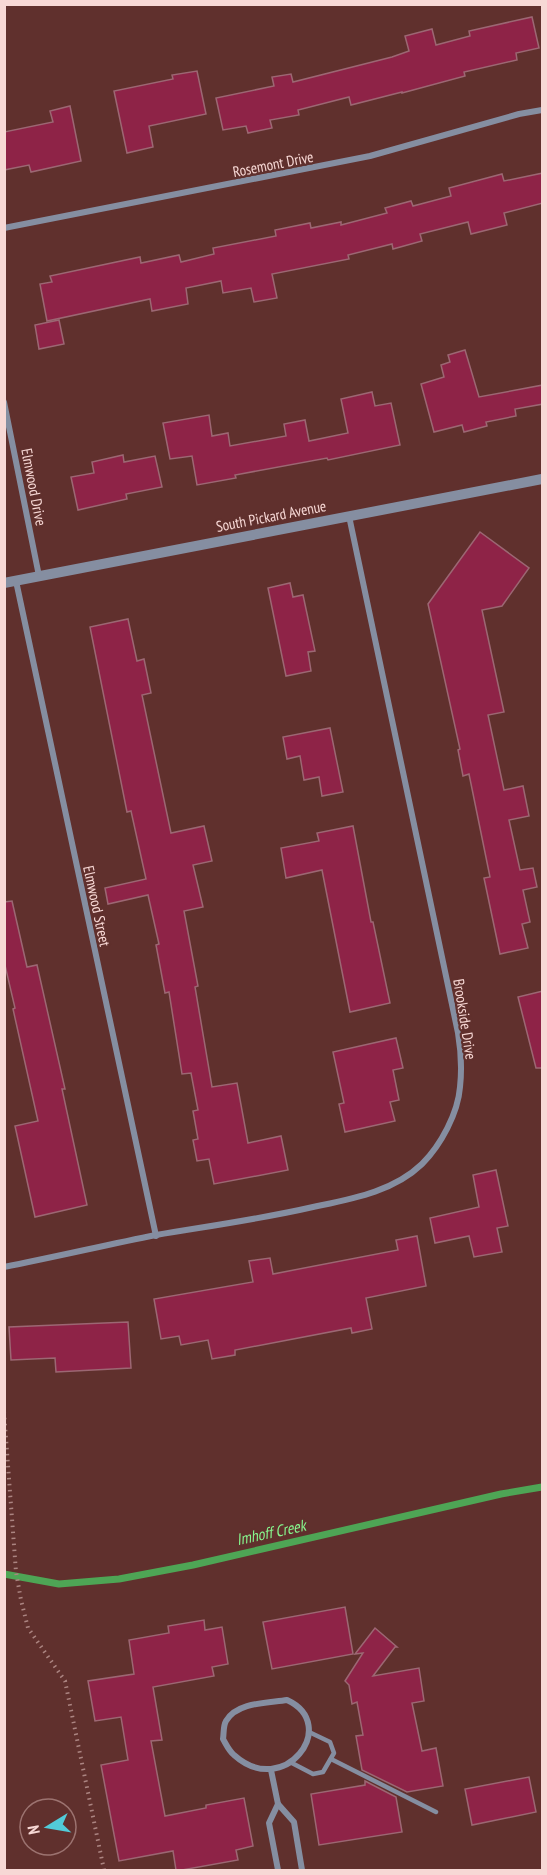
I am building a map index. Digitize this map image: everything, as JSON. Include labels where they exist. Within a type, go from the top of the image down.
[{"type":"street","name":"Rosemont Drive","points":[[4,228],[370,156],[519,114],[543,110]]},
{"type":"street","name":"Elmwood Drive","points":[[4,402],[39,576]]},
{"type":"street","name":"South Pickard Avenue","points":[[10,582],[543,479]]},
{"type":"street","name":"Brookside Drive","points":[[4,1267],[156,1236],[266,1218],[355,1198],[386,1188],[421,1165],[434,1150],[453,1112],[460,1090],[462,1062],[458,1033],[349,516]]},
{"type":"street","name":"Elmwood Street","points":[[10,582],[156,1236]]},
{"type":"street","points":[[287,1700],[298,1705],[306,1715],[309,1732],[306,1745],[298,1757],[290,1762],[271,1770],[255,1769],[233,1754],[223,1739],[225,1723],[234,1712],[246,1707],[287,1700]]},
{"type":"street","points":[[271,1770],[278,1804],[294,1822],[302,1870]]},
{"type":"street","points":[[278,1804],[269,1823],[278,1870]]},
{"type":"lane","points":[[290,1762],[314,1773],[323,1772],[334,1753],[330,1742],[309,1732]]},
{"type":"lane","points":[[331,1759],[436,1812]]},
{"type":"path","points":[[4,1412],[16,1572],[21,1600],[28,1628],[65,1681],[104,1870]]},
{"type":"building","points":[[532,17],[539,48],[516,53],[517,60],[464,72],[465,76],[351,105],[349,97],[298,110],[299,115],[270,120],[272,128],[248,133],[246,126],[223,130],[216,98],[274,86],[272,77],[291,74],[293,82],[392,57],[409,51],[405,36],[432,29],[436,45],[470,36],[469,31]]},
{"type":"building","points":[[197,71],[206,114],[149,126],[153,147],[127,153],[114,91],[173,79],[172,75]]},
{"type":"building","points":[[70,106],[81,161],[31,172],[29,165],[4,170],[4,132],[53,122],[50,111]]},
{"type":"building","points":[[543,173],[543,203],[504,213],[507,225],[471,234],[468,222],[420,234],[422,241],[393,249],[392,244],[348,255],[349,259],[272,274],[277,298],[254,302],[251,288],[223,293],[221,281],[186,288],[188,304],[152,311],[150,299],[47,321],[40,284],[52,282],[50,276],[140,257],[141,263],[179,255],[181,262],[214,254],[213,248],[276,236],[275,230],[310,223],[311,228],[341,222],[341,225],[387,213],[385,208],[411,201],[413,206],[451,196],[449,188],[502,174],[504,181]]},
{"type":"building","points":[[59,320],[64,344],[39,349],[35,325]]},
{"type":"building","points":[[465,350],[479,397],[543,385],[543,404],[515,409],[516,416],[486,422],[487,426],[464,432],[462,425],[434,432],[421,384],[444,377],[441,365],[450,362],[448,355]]},
{"type":"building","points":[[372,392],[375,406],[391,403],[400,445],[328,460],[327,458],[235,475],[236,478],[197,485],[192,456],[170,459],[163,423],[209,415],[212,436],[228,433],[230,446],[286,436],[284,424],[305,420],[309,441],[348,433],[341,399]]},
{"type":"building","points":[[123,455],[124,462],[155,456],[162,487],[126,494],[127,499],[78,510],[71,477],[94,473],[92,462]]},
{"type":"building","points":[[480,532],[529,568],[502,606],[482,610],[504,712],[488,715],[504,790],[523,786],[529,816],[509,820],[520,870],[533,868],[537,887],[523,890],[530,922],[522,924],[528,948],[500,954],[484,878],[490,877],[469,774],[463,776],[458,750],[460,749],[428,604]]},
{"type":"building","points":[[290,583],[293,597],[303,595],[315,651],[308,652],[311,671],[286,676],[268,588]]},
{"type":"building","points":[[128,619],[137,661],[144,659],[151,693],[142,695],[171,833],[204,826],[212,861],[193,865],[203,907],[184,911],[198,986],[195,987],[212,1087],[237,1083],[248,1143],[281,1136],[288,1170],[214,1184],[209,1159],[197,1161],[193,1140],[198,1139],[193,1111],[198,1110],[191,1073],[182,1074],[169,992],[165,993],[156,945],[159,944],[148,895],[108,904],[105,888],[146,879],[131,811],[127,812],[90,627]]},
{"type":"building","points":[[330,728],[343,792],[322,796],[319,777],[304,780],[300,756],[287,759],[283,737]]},
{"type":"building","points":[[353,826],[371,922],[373,922],[390,1003],[350,1012],[322,870],[286,878],[281,848],[319,841],[317,833]]},
{"type":"building","points":[[12,901],[27,967],[37,965],[65,1089],[62,1089],[87,1205],[35,1217],[15,1126],[38,1121],[4,961],[4,902]]},
{"type":"building","points":[[543,991],[543,1068],[536,1068],[518,997]]},
{"type":"building","points":[[396,1038],[403,1068],[393,1070],[399,1100],[390,1102],[395,1121],[345,1132],[339,1104],[344,1103],[333,1052]]},
{"type":"building","points":[[496,1170],[508,1226],[497,1228],[502,1252],[474,1257],[469,1236],[435,1243],[430,1218],[479,1207],[473,1175]]},
{"type":"building","points":[[417,1236],[426,1286],[366,1298],[372,1329],[352,1333],[351,1328],[235,1350],[235,1355],[212,1359],[208,1340],[181,1345],[179,1336],[161,1339],[154,1299],[253,1282],[249,1261],[270,1258],[273,1274],[398,1250],[396,1240]]},
{"type":"building","points":[[128,1322],[131,1368],[56,1372],[55,1358],[11,1360],[9,1327]]},
{"type":"building","points":[[345,1607],[353,1654],[272,1669],[263,1622]]},
{"type":"building","points":[[204,1620],[205,1630],[222,1627],[228,1664],[212,1667],[214,1676],[153,1687],[162,1740],[151,1741],[165,1816],[244,1798],[253,1846],[236,1850],[238,1860],[182,1870],[176,1870],[173,1851],[119,1861],[101,1765],[128,1760],[121,1717],[95,1721],[88,1681],[134,1674],[129,1640],[169,1633],[168,1626]]},
{"type":"building","points":[[375,1628],[397,1647],[373,1676],[419,1668],[424,1701],[412,1703],[422,1751],[436,1748],[443,1786],[407,1792],[362,1770],[356,1736],[363,1735],[357,1702],[352,1704],[349,1685],[345,1681],[363,1653],[355,1654]]},
{"type":"building","points":[[529,1777],[536,1812],[472,1825],[465,1789]]},
{"type":"building","points":[[365,1781],[396,1797],[402,1832],[319,1845],[311,1794],[365,1785]]},
{"type":"waterway","name":"Imhoff Creek","points":[[4,1574],[59,1584],[119,1579],[193,1565],[501,1494],[542,1487]]}]
